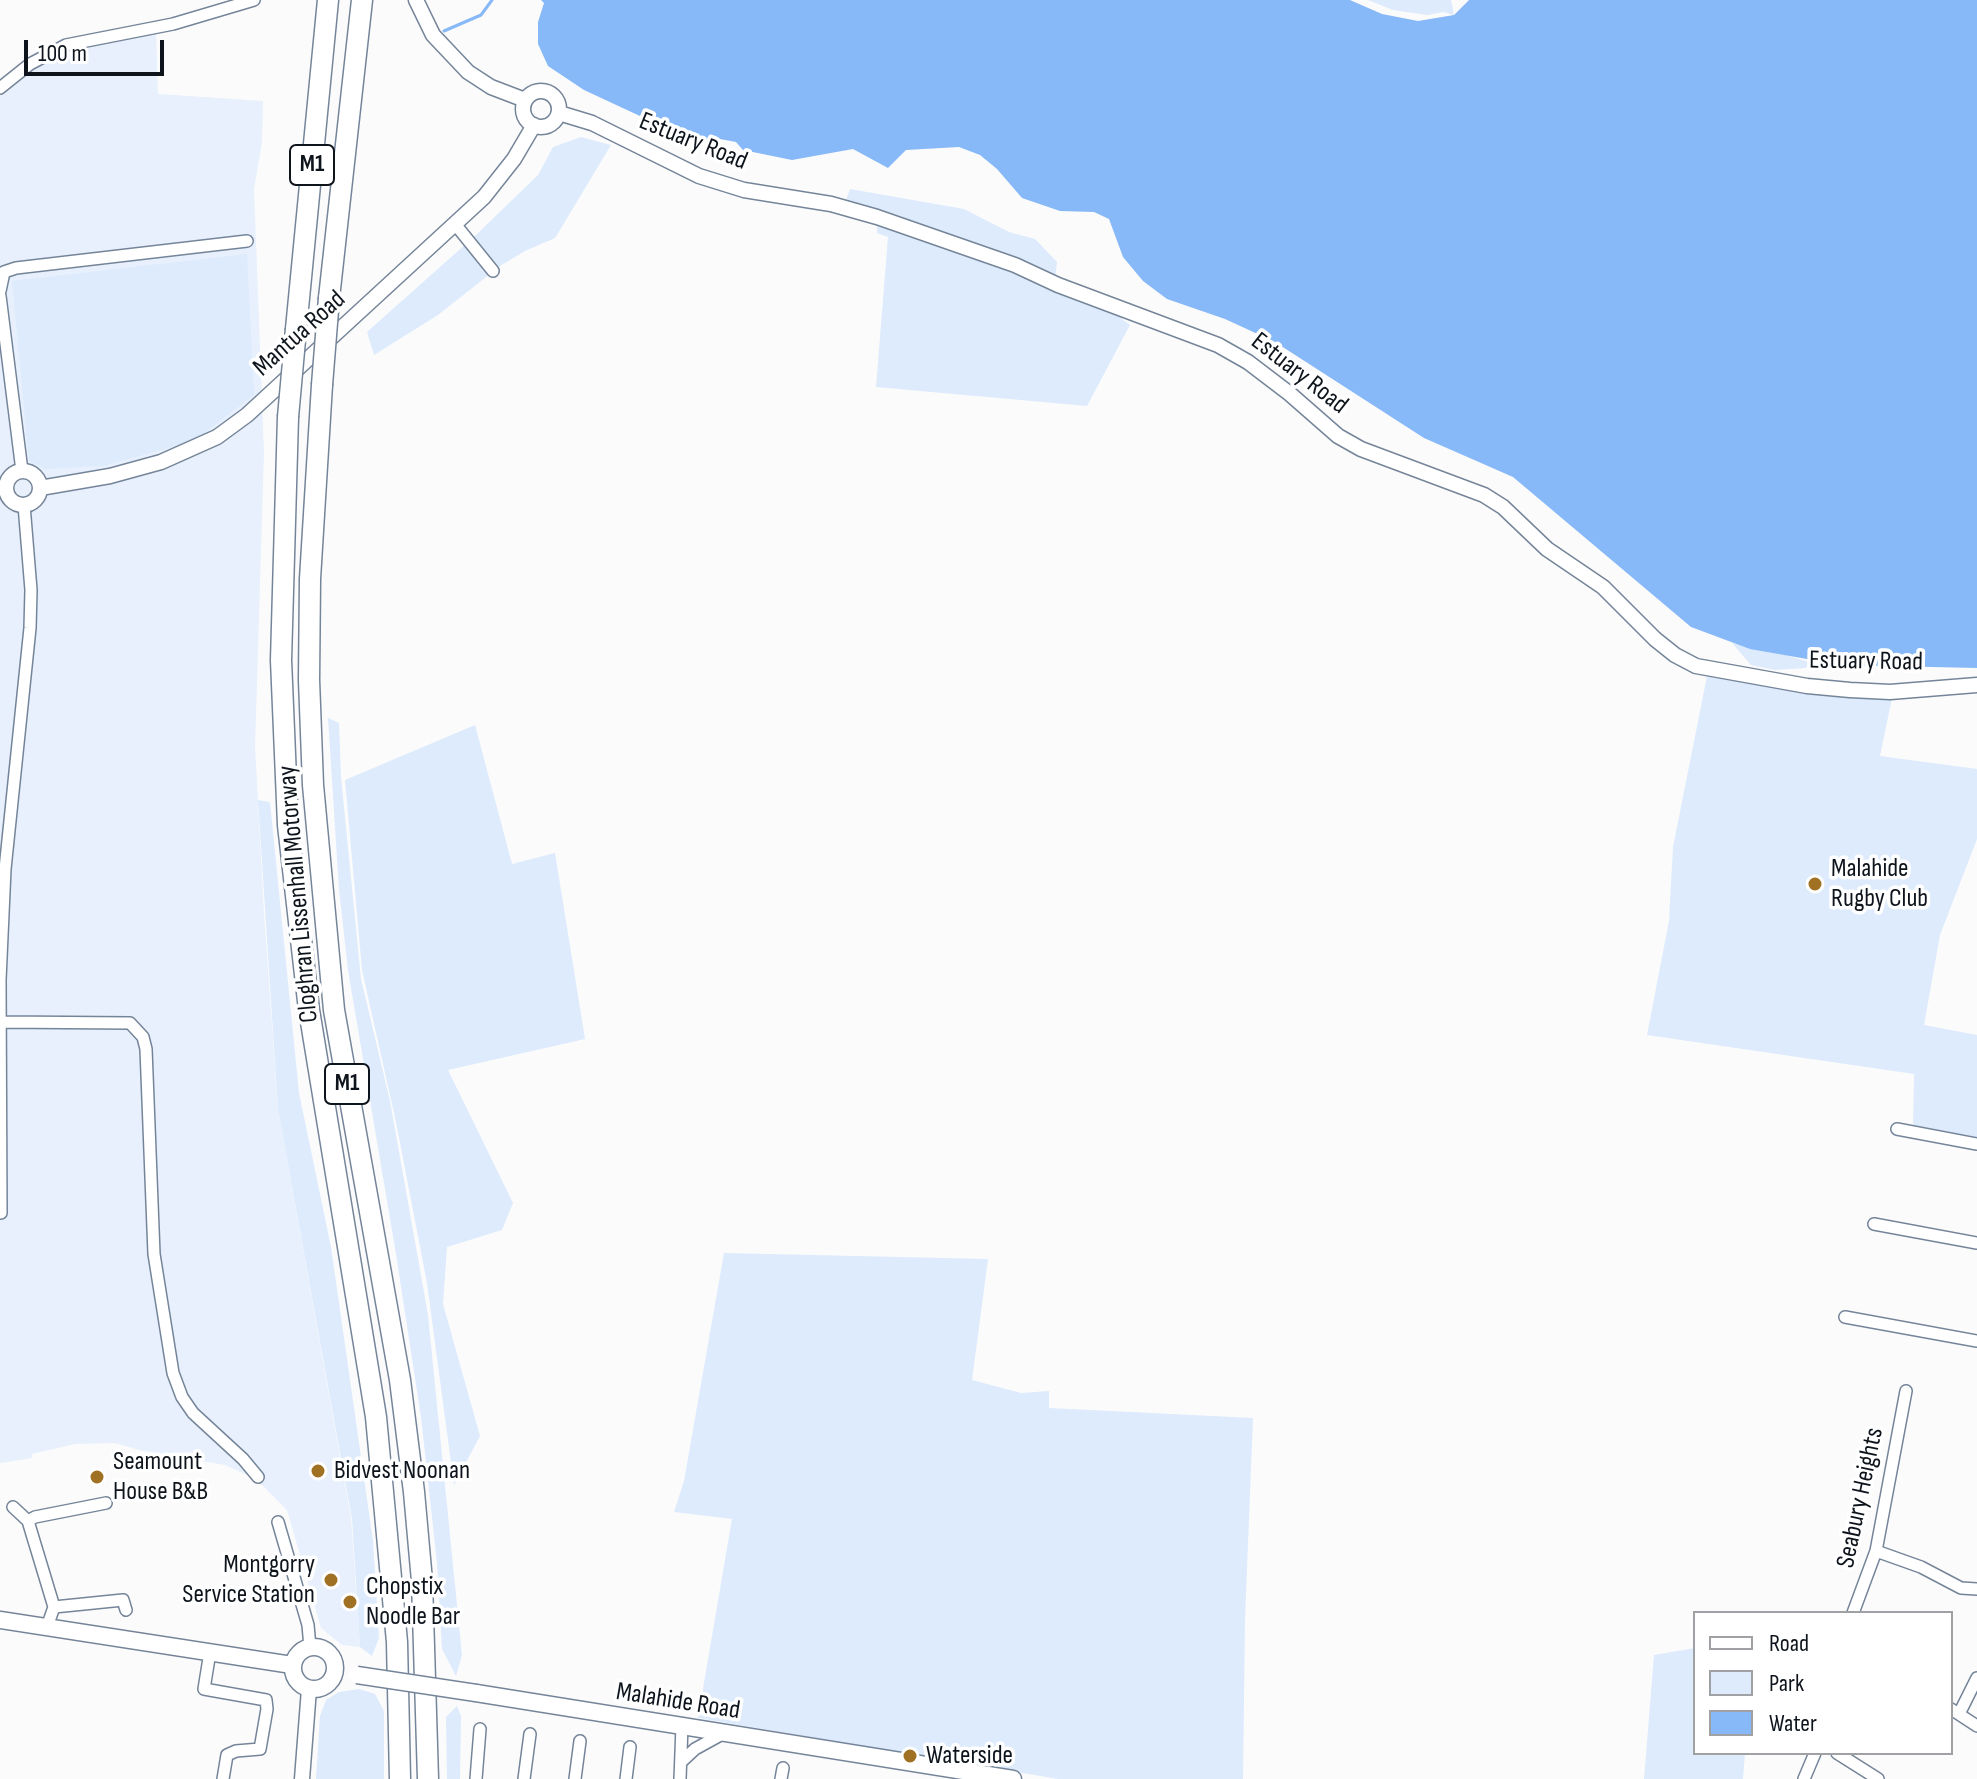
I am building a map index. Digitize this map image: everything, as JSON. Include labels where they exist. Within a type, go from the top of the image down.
[{"type":"highway","name":"Cloghran Lissenhall Motorway","points":[[328,0],[288,417],[281,660],[288,825],[309,1010],[376,1417],[397,1642],[400,1779]]},
{"type":"highway","name":"Cloghran Lissenhall Motorway","points":[[362,0],[322,385],[310,579],[309,680],[316,814],[334,1010],[400,1380],[412,1478],[422,1581],[428,1779]]},
{"type":"main road","points":[[0,1620],[292,1665]]},
{"type":"main road","points":[[310,1647],[322,1648],[332,1656],[335,1674],[322,1688],[309,1689],[295,1678],[292,1665],[298,1653],[310,1647]]},
{"type":"main road","name":"Malahide Road","points":[[335,1674],[476,1693],[1013,1779]]},
{"type":"street","points":[[0,88],[30,64],[66,45],[173,24],[254,0]]},
{"type":"street","points":[[416,0],[433,35],[468,72],[491,87],[525,100]]},
{"type":"street","points":[[545,91],[555,97],[559,113],[546,126],[534,125],[523,112],[525,100],[533,92],[545,91]]},
{"type":"street","name":"Estuary Road","points":[[559,113],[592,123],[699,176],[744,190],[831,204],[877,217],[1015,265],[1058,285],[1218,345],[1248,362],[1338,436],[1361,449],[1484,495],[1503,507],[1547,549],[1603,587],[1655,639],[1696,666],[1807,686],[1850,690],[1890,692],[1977,685]]},
{"type":"street","name":"Mantua Road","points":[[40,488],[136,470],[161,462],[217,437],[247,415],[484,197],[514,159],[534,125]]},
{"type":"street","points":[[455,224],[493,271]]},
{"type":"street","points":[[22,471],[0,293],[4,272],[16,268],[247,241]]},
{"type":"street","points":[[22,471],[36,477],[40,488],[36,499],[24,505],[11,500],[3,492],[9,478],[22,471]]},
{"type":"street","points":[[1,1213],[5,869],[30,628],[31,590],[24,505]]},
{"type":"street","points":[[1,1022],[130,1023],[143,1037],[154,1254],[173,1373],[193,1413],[258,1477]]},
{"type":"street","points":[[1897,1129],[1977,1144]]},
{"type":"street","points":[[1874,1224],[1977,1243]]},
{"type":"street","points":[[1845,1317],[1977,1341]]},
{"type":"street","name":"Seabury Heights","points":[[1854,1611],[1876,1551],[1906,1391]]},
{"type":"street","points":[[28,1521],[106,1503]]},
{"type":"street","points":[[13,1507],[28,1521],[54,1607],[47,1627]]},
{"type":"street","points":[[278,1522],[308,1625],[310,1647]]},
{"type":"street","points":[[1876,1551],[1921,1567],[1961,1588],[1977,1589]]},
{"type":"street","points":[[54,1607],[123,1600],[126,1610]]},
{"type":"street","points":[[210,1652],[204,1689],[266,1700],[267,1709],[260,1749],[227,1755],[223,1779]]},
{"type":"street","points":[[1977,1678],[1955,1711],[1977,1726]]},
{"type":"street","points":[[302,1779],[309,1689]]},
{"type":"street","points":[[680,1779],[682,1726]]},
{"type":"street","points":[[476,1779],[480,1729]]},
{"type":"street","points":[[681,1762],[690,1753],[724,1733]]},
{"type":"street","points":[[524,1779],[530,1734]]},
{"type":"street","points":[[575,1779],[580,1741]]},
{"type":"street","points":[[626,1779],[630,1747]]},
{"type":"street","points":[[1804,1779],[1814,1755]]},
{"type":"street","points":[[1840,1755],[1878,1779]]},
{"type":"shaded area","points":[[156,32],[158,94],[263,101],[262,142],[254,189],[264,453],[255,746],[264,913],[278,1109],[351,1518],[360,1647],[342,1645],[321,1628],[287,1510],[256,1479],[225,1465],[115,1443],[75,1444],[32,1454],[32,1458],[0,1463],[0,94],[29,71],[85,44]]},
{"type":"green space","points":[[1368,0],[1451,0],[1454,15],[1393,10]]},
{"type":"green space","points":[[581,137],[611,145],[555,238],[500,266],[438,315],[374,355],[367,332],[538,175],[553,147]]},
{"type":"green space","points":[[850,189],[964,209],[1009,232],[1035,239],[1057,262],[1054,288],[1113,312],[1130,325],[1087,406],[876,387],[888,237],[877,233],[877,213],[846,200]]},
{"type":"green space","points":[[247,254],[254,395],[194,441],[103,466],[45,469],[29,461],[12,281]]},
{"type":"green space","points":[[1732,643],[1813,663],[1805,668],[1775,670],[1751,665]]},
{"type":"green space","name":"Malahide Rugby Club","points":[[1707,676],[1823,695],[1892,698],[1880,756],[1977,769],[1977,839],[1940,935],[1924,1025],[1977,1035],[1977,1141],[1913,1129],[1914,1074],[1647,1035],[1669,921],[1673,847]]},
{"type":"green space","points":[[328,718],[339,723],[341,777],[361,979],[390,1101],[428,1315],[462,1655],[456,1676],[442,1649],[437,1563],[421,1417],[348,970],[339,889]]},
{"type":"green space","points":[[475,725],[512,864],[555,853],[585,1039],[448,1070],[513,1203],[502,1230],[447,1247],[443,1304],[480,1436],[454,1485],[427,1283],[362,970],[345,780]]},
{"type":"green space","points":[[258,800],[270,802],[299,1093],[331,1247],[373,1541],[379,1638],[372,1656],[360,1647],[352,1519],[278,1109]]},
{"type":"green space","points":[[724,1253],[988,1259],[972,1380],[1021,1393],[1049,1391],[1049,1408],[1253,1418],[1245,1619],[1243,1779],[1058,1779],[698,1718],[732,1519],[674,1512],[684,1481]]},
{"type":"green space","points":[[1693,1648],[1693,1755],[1745,1755],[1743,1779],[1644,1779],[1654,1655]]},
{"type":"green space","points":[[359,1689],[375,1694],[384,1711],[384,1779],[316,1779],[320,1716],[326,1700],[339,1692]]},
{"type":"green space","points":[[457,1706],[461,1716],[460,1779],[447,1779],[446,1717]]},
{"type":"water","points":[[541,0],[1350,0],[1382,14],[1418,21],[1454,15],[1469,0],[1977,0],[1977,668],[1841,665],[1750,649],[1691,627],[1513,477],[1424,438],[1275,342],[1225,319],[1167,299],[1143,281],[1123,257],[1109,219],[1094,212],[1060,211],[1022,198],[980,155],[959,147],[906,150],[888,168],[853,149],[792,160],[743,150],[736,142],[720,139],[708,144],[683,136],[584,90],[548,66],[538,44],[538,22],[544,3]]},
{"type":"waterway","points":[[444,31],[481,15],[492,0]]},
{"type":"place","name":"Malahide Rugby Club","points":[[1815,884]]},
{"type":"place","name":"Bidvest Noonan","points":[[318,1471]]},
{"type":"place","name":"Seamount House B&B","points":[[97,1477]]},
{"type":"place","name":"Montgorry Service Station","points":[[331,1580]]},
{"type":"place","name":"Chopstix Noodle Bar","points":[[350,1602]]},
{"type":"place","name":"Waterside","points":[[910,1756]]}]
